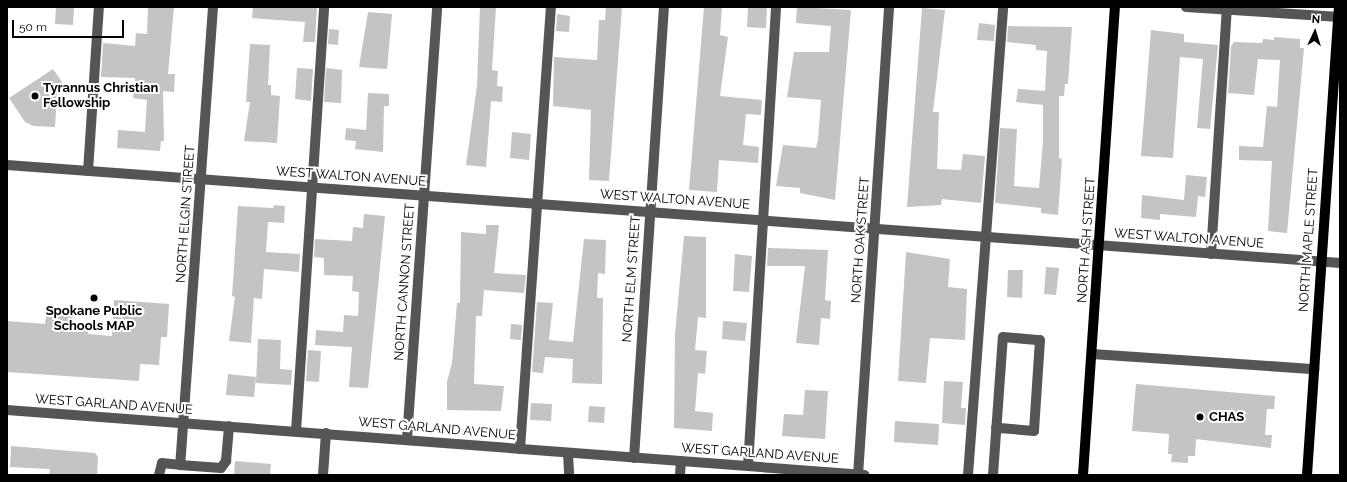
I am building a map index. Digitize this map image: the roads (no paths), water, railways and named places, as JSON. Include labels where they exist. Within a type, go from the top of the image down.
[{"type":"main road","name":"NORTH ASH STREET","points":[[1083,475],[1116,7]]},
{"type":"main road","name":"NORTH MAPLE STREET","points":[[1307,475],[1320,261],[1339,14]]},
{"type":"street","points":[[88,171],[99,7]]},
{"type":"street","name":"NORTH ELGIN STREET","points":[[180,465],[202,181],[213,7]]},
{"type":"street","points":[[296,431],[324,7]]},
{"type":"street","name":"NORTH CANNON STREET","points":[[407,439],[438,7]]},
{"type":"street","points":[[520,449],[535,203],[551,7]]},
{"type":"street","name":"NORTH ELM STREET","points":[[634,458],[664,7]]},
{"type":"street","points":[[748,466],[776,7]]},
{"type":"street","name":"NORTH OAK STREET","points":[[858,475],[889,7]]},
{"type":"street","points":[[968,475],[1003,7]]},
{"type":"street","points":[[1186,7],[1339,14]]},
{"type":"street","points":[[1211,254],[1227,8]]},
{"type":"street","name":"WEST WALTON AVENUE","points":[[7,165],[202,181],[650,210],[1340,263]]},
{"type":"street","points":[[993,475],[996,428],[1003,338],[1040,340],[1034,431],[996,428]]},
{"type":"street","points":[[1092,354],[1314,369]]},
{"type":"street","name":"WEST GARLAND AVENUE","points":[[7,410],[407,439],[568,453],[864,475]]},
{"type":"street","points":[[159,475],[162,463],[180,465],[201,471],[221,468],[226,462],[229,426]]},
{"type":"street","points":[[323,475],[326,433]]},
{"type":"street","points":[[568,453],[569,475]]},
{"type":"street","points":[[680,475],[681,461]]},
{"type":"place","name":"Tyrannus Christian Fellowship","points":[[35,96]]},
{"type":"place","name":"Spokane Public Schools MAP","points":[[94,298]]},
{"type":"place","name":"CHAS","points":[[1200,417]]}]
